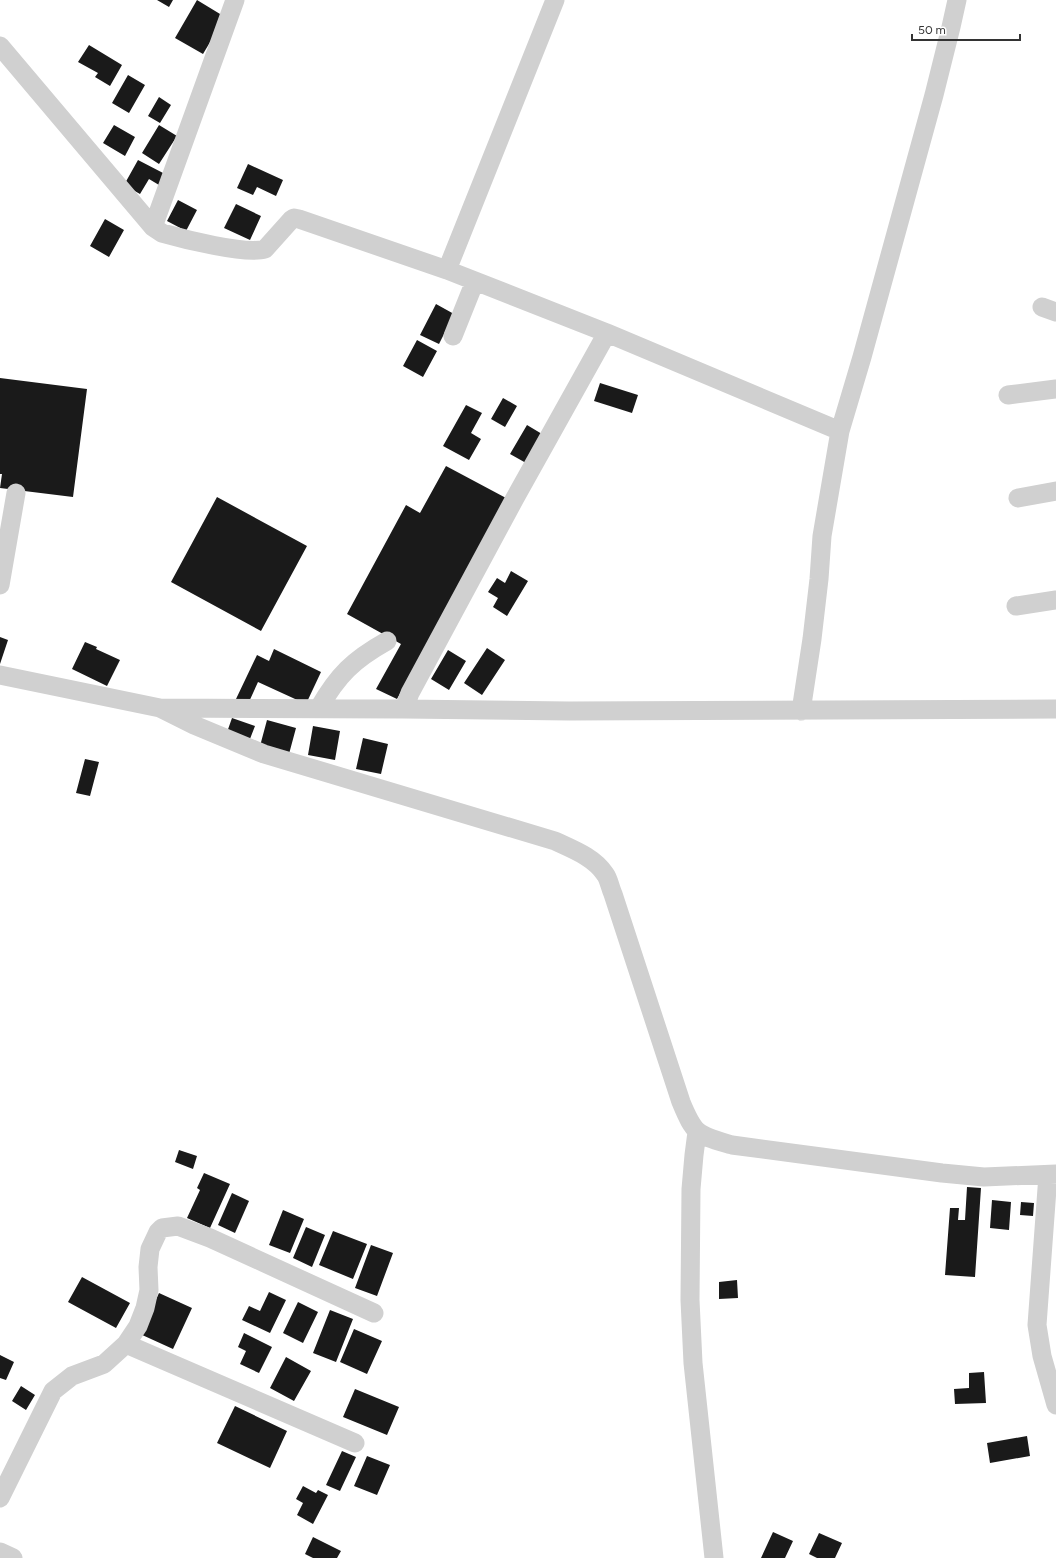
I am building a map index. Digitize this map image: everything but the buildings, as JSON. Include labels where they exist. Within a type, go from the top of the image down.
[{"type":"street","points":[[153,227],[235,0]]},
{"type":"street","points":[[447,270],[555,0]]},
{"type":"street","points":[[801,710],[812,639],[822,536],[840,430],[862,357],[934,96],[952,27],[957,0]]},
{"type":"street","points":[[0,46],[153,227],[162,233],[176,237],[253,251],[265,249],[291,220],[296,218],[447,270],[608,334],[840,430]]},
{"type":"street","points":[[453,336],[475,281]]},
{"type":"street","points":[[404,709],[410,693],[508,512],[608,334]]},
{"type":"street","points":[[1008,395],[1056,389]]},
{"type":"street","points":[[1018,498],[1056,491]]},
{"type":"street","points":[[0,585],[16,493]]},
{"type":"street","points":[[1016,606],[1056,600]]},
{"type":"street","points":[[319,708],[332,686],[346,669],[386,641]]},
{"type":"street","points":[[0,675],[160,708],[569,711],[1056,709]]},
{"type":"street","points":[[160,708],[194,726],[264,754],[555,841],[578,852],[596,864],[605,874],[613,894],[681,1102],[690,1123],[697,1132],[709,1138],[732,1145],[880,1166],[984,1176],[1052,1175],[1037,1325],[1042,1356],[1056,1405]]},
{"type":"street","points":[[697,1132],[691,1189],[690,1300],[693,1363],[714,1558]]},
{"type":"street","points":[[0,1498],[53,1391],[72,1376],[104,1364],[126,1344],[138,1326],[147,1298],[150,1249],[158,1232],[162,1228],[168,1226],[178,1226],[210,1238],[374,1312]]},
{"type":"street","points":[[126,1344],[355,1443]]},
{"type":"street","points":[[0,1552],[13,1558]]}]
